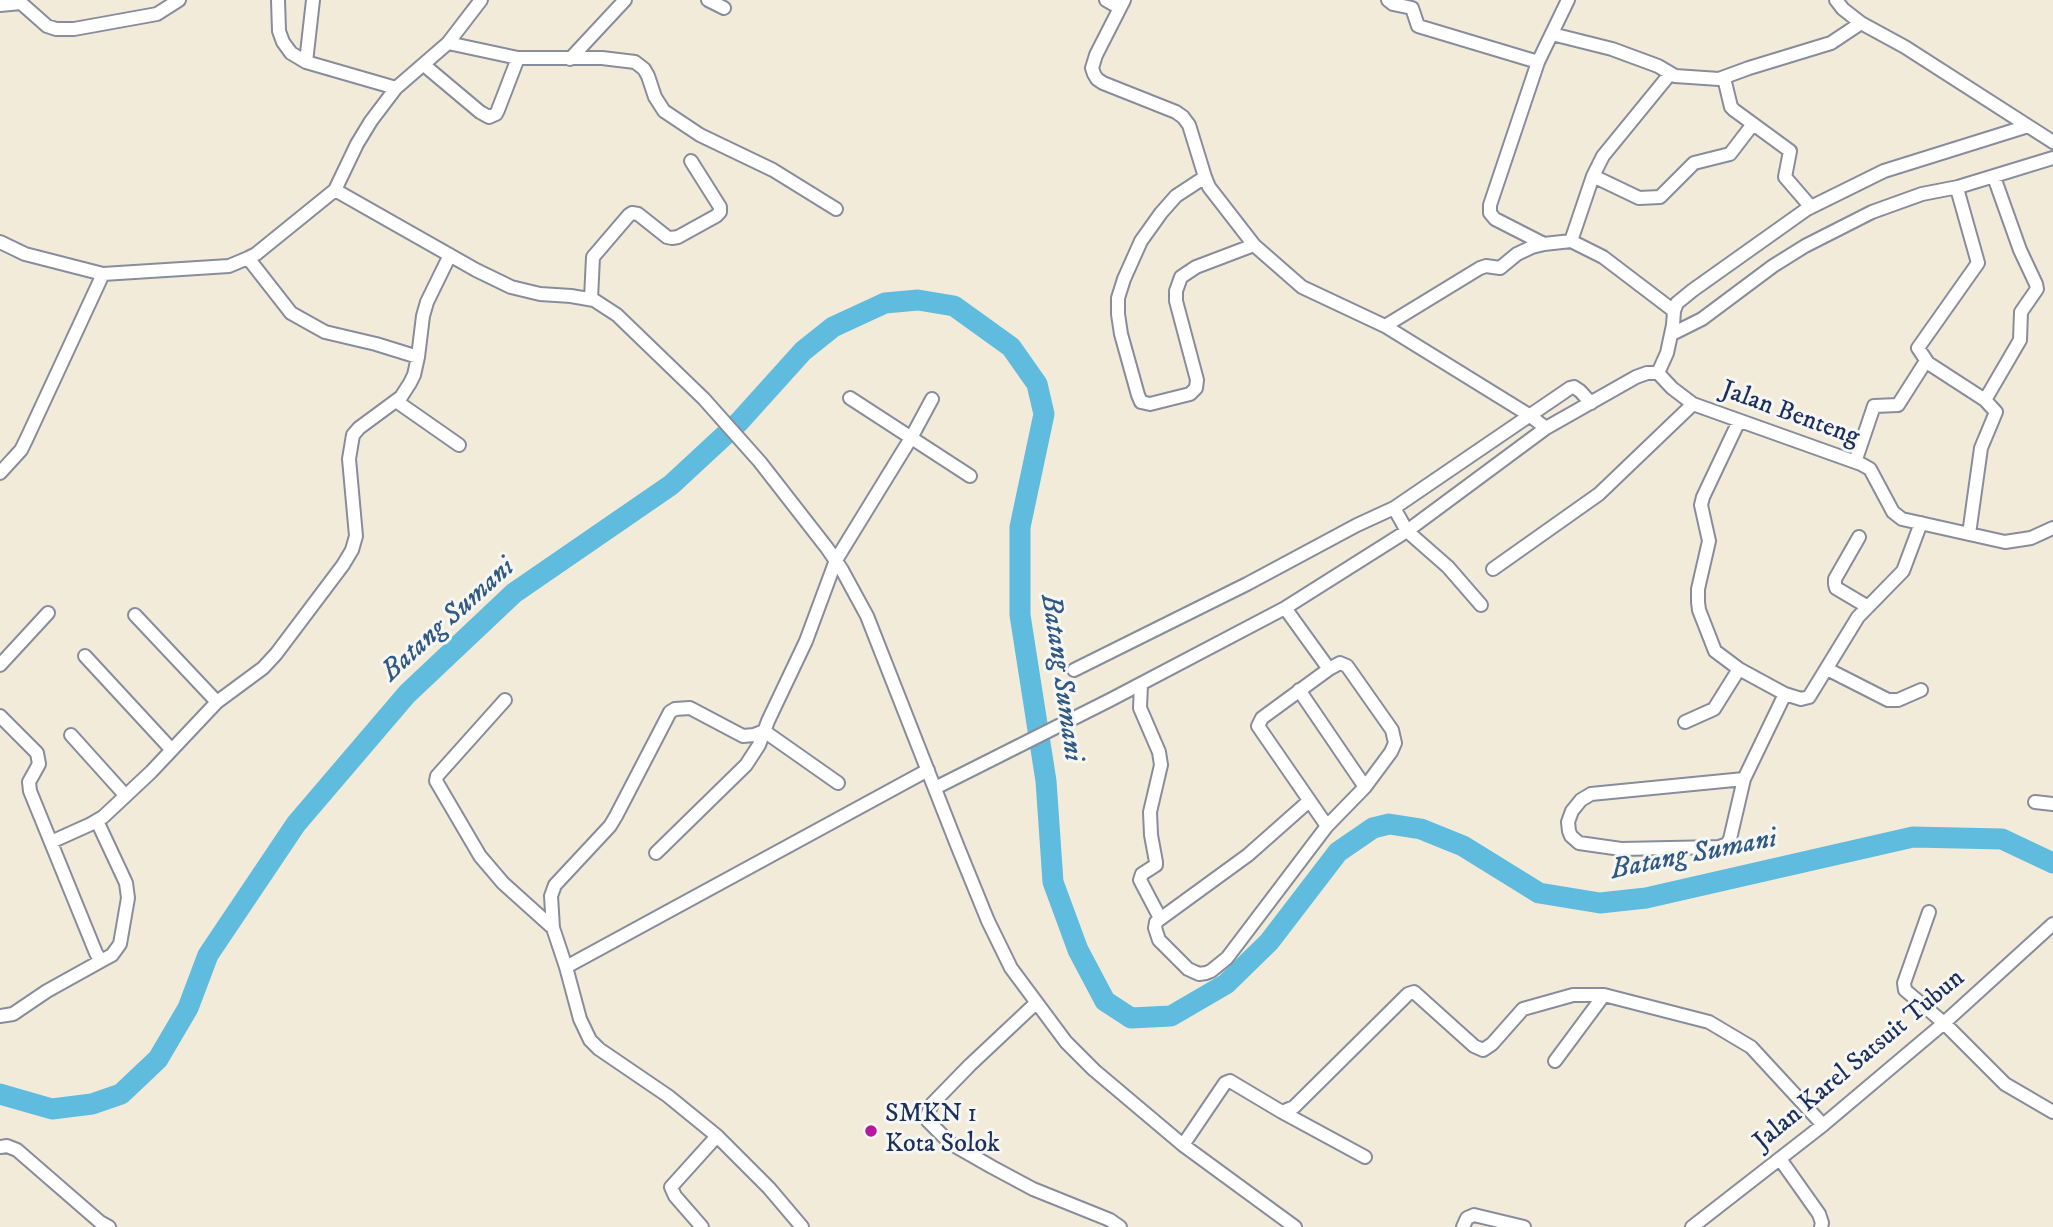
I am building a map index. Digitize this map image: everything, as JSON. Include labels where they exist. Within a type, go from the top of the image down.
[{"type":"street","points":[[0,5],[21,3],[47,26],[74,29],[158,13],[179,0]]},
{"type":"street","points":[[278,0],[279,31],[291,53],[306,62],[396,88]]},
{"type":"street","points":[[306,62],[313,0]]},
{"type":"street","points":[[0,242],[25,254],[103,274],[229,266],[256,254],[335,190],[357,144],[396,88],[448,43],[481,0]]},
{"type":"street","points":[[570,59],[625,0]]},
{"type":"street","points":[[708,0],[724,8]]},
{"type":"street","points":[[1106,0],[1122,4],[1096,55],[1092,68],[1094,74],[1102,83],[1183,117],[1189,125],[1209,187],[1254,245],[1302,287],[1385,326],[1546,428]]},
{"type":"street","points":[[1388,0],[1393,4],[1412,8],[1418,26],[1538,62]]},
{"type":"street","points":[[1544,244],[1495,219],[1489,209],[1538,62],[1568,0]]},
{"type":"street","points":[[1836,0],[1861,23],[1905,47],[2028,126],[2050,137]]},
{"type":"street","points":[[1552,34],[1619,51],[1679,77],[1724,78],[1831,43],[1861,23]]},
{"type":"street","points":[[448,43],[518,58],[602,58],[635,62],[644,69],[655,97],[664,111],[700,135],[773,170],[836,209]]},
{"type":"street","points":[[424,65],[483,115],[489,117],[498,110],[518,58]]},
{"type":"street","points":[[1572,241],[1593,176],[1607,149],[1670,74]]},
{"type":"street","points":[[1724,78],[1731,107],[1790,151],[1785,177],[1810,206]]},
{"type":"street","points":[[1593,176],[1639,198],[1660,197],[1694,163],[1730,154],[1753,124]]},
{"type":"street","points":[[935,788],[1285,608],[1407,531],[1546,428],[1636,377],[1658,373],[1667,353],[1677,303],[1810,206],[1884,171],[2028,126]]},
{"type":"street","points":[[1672,334],[1702,319],[1773,266],[1805,246],[1872,212],[1922,194],[1958,187],[2053,158]]},
{"type":"street","points":[[592,299],[593,257],[632,213],[638,214],[672,238],[706,222],[720,212],[720,206],[691,161]]},
{"type":"street","points":[[1205,177],[1177,196],[1161,213],[1141,242],[1118,298],[1121,334],[1141,402],[1150,404],[1190,394],[1196,387],[1196,376],[1177,300],[1176,291],[1181,277],[1196,267],[1254,245]]},
{"type":"street","points":[[1985,400],[2020,340],[2021,311],[2037,289],[1994,177]]},
{"type":"street","points":[[1958,187],[1978,262],[1919,346],[1919,350],[1926,361],[1985,400],[1996,415],[1981,448],[1969,534]]},
{"type":"street","points":[[335,190],[511,287],[540,294],[592,299],[617,315],[704,399],[760,462],[836,560],[867,615],[988,921],[1011,968],[1066,1042],[1094,1070],[1183,1145],[1295,1227]]},
{"type":"street","points":[[1385,326],[1480,268],[1500,268],[1517,254],[1544,244],[1572,241],[1603,257],[1674,311]]},
{"type":"street","points":[[51,842],[97,821],[151,772],[217,702],[263,668],[343,565],[356,536],[349,459],[353,435],[401,397],[414,375],[427,302],[450,255]]},
{"type":"street","points":[[248,258],[291,313],[325,332],[418,357]]},
{"type":"street","points":[[0,473],[21,450],[103,274]]},
{"type":"street","points":[[1855,462],[1874,406],[1898,405],[1926,361]]},
{"type":"street","name":"Jalan Benteng","points":[[1658,373],[1693,404],[1870,469],[1893,512],[1902,519],[2005,542],[2031,538],[2053,528]]},
{"type":"street","points":[[1074,670],[1394,508],[1570,388],[1574,387],[1580,391],[1591,403]]},
{"type":"street","points":[[850,398],[970,476]]},
{"type":"street","points":[[656,853],[746,765],[759,745],[797,660],[836,560],[911,438],[932,398]]},
{"type":"street","points":[[396,401],[459,445]]},
{"type":"street","points":[[1493,569],[1599,494],[1693,404]]},
{"type":"street","points":[[1739,421],[1703,497],[1702,511],[1709,541],[1698,589],[1703,621],[1715,651],[1739,669],[1785,694],[1801,699],[1809,697],[1858,617],[1903,571],[1921,523]]},
{"type":"street","points":[[1394,508],[1407,531],[1448,567],[1481,605]]},
{"type":"street","points":[[1859,537],[1835,579],[1835,584],[1836,588],[1868,607]]},
{"type":"street","points":[[1285,608],[1329,669]]},
{"type":"street","points":[[0,665],[48,613]]},
{"type":"street","points":[[135,615],[217,702]]},
{"type":"street","points":[[85,656],[171,749]]},
{"type":"street","points":[[1309,801],[1248,855],[1160,918],[1155,928],[1159,940],[1199,974],[1211,971],[1227,958],[1327,826],[1366,787],[1394,747],[1394,734],[1347,666],[1340,663],[1262,718],[1258,726],[1327,826]]},
{"type":"street","points":[[1685,722],[1714,709],[1739,669]]},
{"type":"street","points":[[1826,669],[1888,700],[1898,700],[1921,690]]},
{"type":"street","points":[[1140,684],[1140,708],[1159,752],[1161,765],[1150,812],[1156,865],[1142,874],[1140,880],[1160,918]]},
{"type":"street","points":[[1299,690],[1366,787]]},
{"type":"street","points":[[1744,779],[1591,794],[1581,800],[1572,811],[1568,822],[1569,831],[1580,844],[1621,849],[1723,846],[1730,839],[1744,779],[1785,694]]},
{"type":"street","points":[[505,700],[437,776],[436,781],[480,856],[503,883],[553,928]]},
{"type":"street","points":[[764,731],[743,736],[690,708],[681,707],[670,712],[616,816],[555,885],[551,896],[553,928],[580,1019],[590,1040],[717,1136],[769,1188],[802,1227]]},
{"type":"street","points":[[0,716],[37,753],[39,764],[29,785],[101,961]]},
{"type":"street","points":[[764,731],[838,783]]},
{"type":"street","points":[[71,735],[125,795]]},
{"type":"street","points":[[566,967],[928,770]]},
{"type":"street","points":[[2035,802],[2053,804]]},
{"type":"street","points":[[0,1016],[13,1014],[47,991],[112,955],[120,944],[128,898],[126,883],[97,821]]},
{"type":"street","points":[[1929,912],[1904,987],[1907,993],[1944,1023],[2005,1084],[2053,1112]]},
{"type":"street","name":"Jalan Karel Satsuit Tubun","points":[[1692,1227],[1823,1125],[1944,1023],[2053,924]]},
{"type":"street","points":[[1282,1112],[1297,1105],[1411,993],[1416,993],[1474,1046],[1483,1049],[1492,1044],[1514,1017],[1530,1006],[1573,995],[1604,995],[1709,1022],[1718,1027],[1751,1047],[1823,1125]]},
{"type":"street","points":[[1555,1061],[1604,995]]},
{"type":"street","points":[[1036,1003],[932,1104],[927,1116],[928,1122],[950,1143],[992,1167],[1033,1189],[1110,1220],[1120,1227]]},
{"type":"street","points":[[1183,1145],[1225,1083],[1230,1081],[1365,1157]]},
{"type":"street","points":[[702,1227],[675,1196],[671,1187],[717,1136]]},
{"type":"street","points":[[0,1147],[7,1146],[17,1150],[100,1225]]},
{"type":"street","points":[[1780,1160],[1819,1214],[1821,1227]]},
{"type":"street","points":[[1463,1227],[1467,1217],[1474,1215],[1524,1227]]},
{"type":"waterway","name":"Batang Sumani","points":[[0,1094],[52,1109],[92,1104],[121,1094],[158,1059],[188,1008],[208,955],[296,824],[407,694],[514,593],[671,485],[739,422],[803,351],[833,327],[885,303],[918,300],[954,306],[1011,347],[1037,384],[1044,414],[1020,527],[1020,615],[1046,781],[1053,882],[1078,950],[1105,1001],[1131,1018],[1171,1016],[1226,984],[1269,942],[1338,852],[1373,828],[1389,824],[1421,829],[1463,846],[1539,893],[1600,903],[1646,898],[1913,837],[2002,839],[2053,863]]},
{"type":"place","name":"SMKN 1 Kota Solok","points":[[871,1131]]}]
